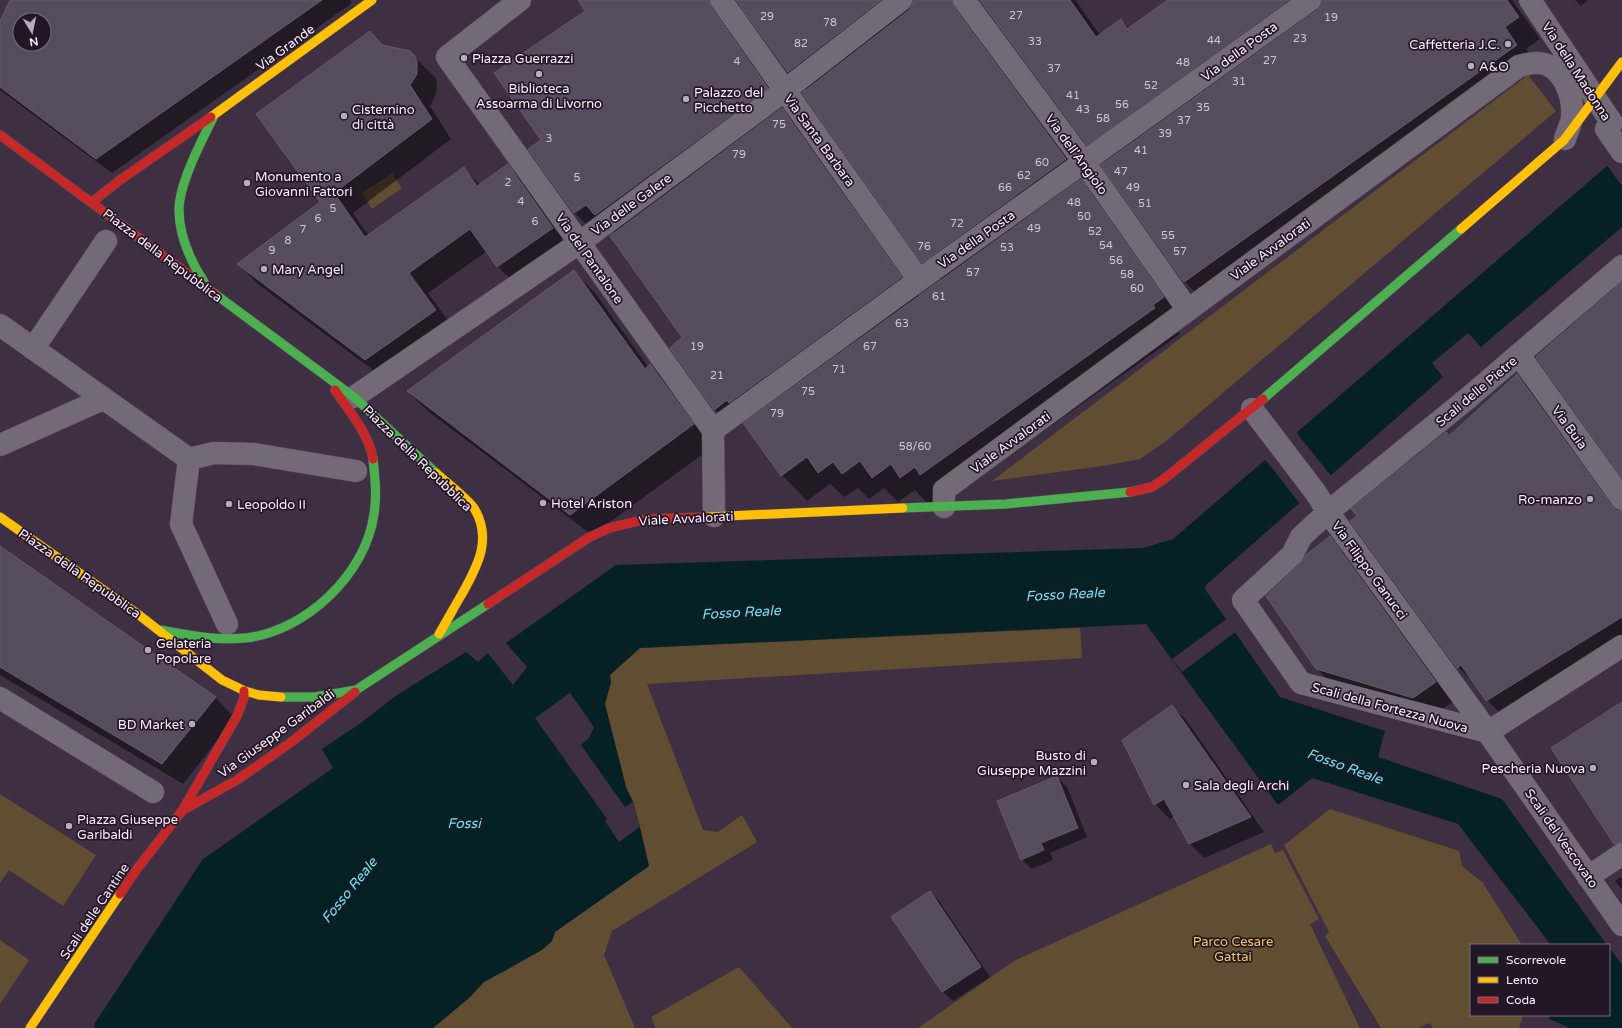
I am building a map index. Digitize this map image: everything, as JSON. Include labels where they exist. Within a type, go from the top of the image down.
[{"type":"street","name":"Via Grande","points":[[92,202],[120,180],[214,115],[372,0]]},
{"type":"street","name":"Via del Pantalone","points":[[520,0],[447,57],[713,430]]},
{"type":"street","name":"Via Santa Barbara","points":[[721,0],[919,280]]},
{"type":"street","name":"Via delle Galere","points":[[354,396],[579,243],[784,91],[901,0]]},
{"type":"street","name":"Via dell'Angiolo","points":[[964,0],[1084,162],[1188,310]]},
{"type":"street","name":"Via della Posta","points":[[713,430],[919,280],[1310,0]]},
{"type":"street","name":"Via della Madonna","points":[[1530,0],[1612,123],[1606,129],[1618,147]]},
{"type":"street","name":"Viale Avvalorati","points":[[437,636],[588,538],[603,530],[630,522],[647,519],[1014,504],[1103,496],[1143,490],[1152,487],[1252,409],[1564,140],[1596,99],[1622,62]]},
{"type":"street","name":"Viale Avvalorati","points":[[944,508],[944,490],[1519,66],[1535,63],[1548,65],[1557,72],[1566,84],[1570,93],[1572,120],[1564,140]]},
{"type":"street","name":"Via Grande","points":[[208,290],[189,257],[179,209],[188,174],[196,151],[214,115]]},
{"type":"street","name":"Piazza della Repubblica","points":[[0,135],[92,202],[208,290],[312,364],[354,396],[472,507],[480,521],[482,547],[477,567],[437,636],[356,690],[316,698],[286,699],[244,691],[220,678],[159,630],[0,517]]},
{"type":"street","name":"Piazza della Repubblica","points":[[33,349],[106,241]]},
{"type":"street","name":"Scali delle Pietre","points":[[1328,512],[1519,355],[1622,266]]},
{"type":"street","points":[[0,325],[189,459],[214,453],[254,454],[356,471]]},
{"type":"street","name":"Via Buia","points":[[1519,355],[1622,499]]},
{"type":"street","name":"Piazza della Repubblica","points":[[159,630],[208,637],[256,637],[282,628],[306,616],[319,607],[344,580],[368,540],[372,528],[377,502],[376,474],[372,454],[367,442],[326,376]]},
{"type":"street","points":[[0,445],[103,399]]},
{"type":"street","name":"Via Filippo Ganucci","points":[[1252,409],[1316,493],[1328,512],[1488,732]]},
{"type":"street","points":[[713,430],[714,516]]},
{"type":"street","points":[[189,459],[181,524],[227,624]]},
{"type":"street","name":"Scali della Fortezza Nuova","points":[[1328,512],[1301,537],[1292,555],[1243,600],[1301,683],[1488,732]]},
{"type":"street","points":[[1488,732],[1622,646]]},
{"type":"street","name":"Via Giuseppe Garibaldi","points":[[182,811],[237,780],[290,743],[356,690]]},
{"type":"street","name":"Via Giuseppe Garibaldi","points":[[182,811],[237,716],[244,698],[244,691]]},
{"type":"street","points":[[0,698],[153,792]]},
{"type":"street","name":"Scali del Vescovato","points":[[1488,732],[1622,925]]},
{"type":"street","name":"Scali delle Cantine","points":[[30,1028],[137,869],[182,811]]},
{"type":"street","points":[[1588,877],[1622,854]]},
{"type":"green space","points":[[1528,75],[1556,111],[1166,441],[1140,459],[1109,465],[992,481]]},
{"type":"green space","points":[[392,173],[402,188],[372,209],[362,193]]},
{"type":"green space","points":[[1080,628],[1082,658],[647,684],[703,830],[718,832],[742,815],[757,842],[612,931],[604,955],[635,1028],[433,1028],[469,998],[484,982],[516,965],[552,941],[555,932],[649,866],[633,802],[626,787],[605,704],[611,682],[610,675],[640,648]]},
{"type":"green space","points":[[0,794],[96,855],[63,906],[9,870],[0,883]]},
{"type":"green space","points":[[1330,809],[1459,851],[1462,866],[1483,883],[1521,944],[1470,944],[1470,1016],[1523,1016],[1519,1028],[1433,1028],[1430,1023],[1418,1028],[1381,1028],[1325,936],[1329,932],[1284,845]]},
{"type":"green space","name":"Parco Cesare Gattai","points":[[1271,844],[1275,853],[1283,850],[1319,919],[1310,924],[1360,1028],[918,1028],[1014,961]]},
{"type":"green space","points":[[0,940],[29,960],[0,1004]]},
{"type":"green space","points":[[739,967],[792,1028],[656,1028],[651,1017]]},
{"type":"water","name":"Fossi","points":[[1622,153],[1622,227],[1481,347],[1468,333],[1432,363],[1443,377],[1206,585],[1205,589],[1280,697],[1385,731],[1378,757],[1502,799],[1606,944],[1550,944],[1458,824],[1312,778],[1278,805],[1146,624],[640,648],[610,675],[611,682],[605,704],[626,787],[633,802],[640,827],[649,866],[555,932],[552,941],[542,950],[484,982],[469,998],[433,1028],[94,1028],[95,1023],[203,859],[333,768],[322,749],[358,725],[397,695],[466,652],[478,662],[488,653],[513,685],[527,667],[506,643],[616,565],[1143,548],[1173,539]]},
{"type":"water","points":[[1610,948],[1622,965],[1622,1028],[1570,1028],[1549,1019],[1550,1016],[1610,1016]]},
{"type":"pier","points":[[1622,151],[1622,186],[1606,164]]},
{"type":"pier","points":[[1295,431],[1332,477],[1301,505],[1264,458]]},
{"type":"pier","points":[[1228,618],[1237,631],[1182,672],[1172,659]]},
{"type":"pier","points":[[570,693],[594,727],[589,738],[581,745],[625,807],[633,802],[640,827],[619,842],[605,821],[607,819],[535,718]]},
{"type":"building","points":[[10,0],[322,0],[96,159],[0,87],[0,21]]},
{"type":"building","name":"Palazzo del Picchetto","points":[[578,0],[709,0],[711,7],[768,88],[595,215],[586,205],[574,213],[528,149],[541,140],[494,73],[585,11]]},
{"type":"building","points":[[736,0],[881,0],[788,72]]},
{"type":"building","points":[[913,0],[952,0],[954,7],[1066,159],[922,263],[802,93],[909,10]]},
{"type":"building","points":[[980,0],[1070,0],[1096,37],[1121,19],[1127,29],[1168,0],[1289,0],[1087,145]]},
{"type":"building","points":[[1322,0],[1507,0],[1519,17],[1505,27],[1517,45],[1184,282],[1101,165],[1317,10],[1321,5]]},
{"type":"building","points":[[370,31],[382,45],[410,51],[415,56],[417,62],[417,74],[410,85],[432,119],[334,193],[365,237],[464,167],[477,186],[508,164],[553,228],[497,267],[470,229],[409,273],[436,310],[365,360],[237,264],[320,202],[256,114]]},
{"type":"building","points":[[782,108],[902,277],[729,403],[727,400],[714,410],[670,348],[682,337],[610,236]]},
{"type":"building","points":[[1081,179],[1164,297],[1153,305],[1155,308],[920,475],[915,467],[900,478],[891,464],[872,478],[860,461],[842,474],[833,462],[818,473],[807,457],[781,476],[743,423]]},
{"type":"building","points":[[574,270],[645,369],[650,364],[694,424],[570,515],[407,391]]},
{"type":"building","points":[[1622,282],[1622,478],[1536,357]]},
{"type":"building","points":[[1517,374],[1612,506],[1616,510],[1622,511],[1622,617],[1486,701],[1461,665],[1457,668],[1350,521],[1357,516],[1351,509],[1446,432],[1449,436]]},
{"type":"building","points":[[1330,536],[1436,682],[1413,698],[1316,669],[1266,596],[1300,564],[1306,555]]},
{"type":"building","points":[[0,546],[216,697],[162,764],[0,667]]},
{"type":"building","name":"Pescheria Nuova","points":[[1622,702],[1622,842],[1614,844],[1551,748]]},
{"type":"building","name":"Sala degli Archi","points":[[1172,705],[1251,817],[1189,844],[1164,799],[1154,805],[1122,740]]},
{"type":"building","points":[[1057,776],[1078,828],[1041,843],[1044,850],[1021,860],[997,801]]},
{"type":"building","points":[[930,891],[981,967],[942,992],[891,917]]},
{"type":"traffic: fast","points":[[204,282],[186,248],[181,229],[179,210],[180,200],[187,176],[213,118]]},
{"type":"traffic: fast","points":[[1263,399],[1461,229]]},
{"type":"traffic: fast","points":[[215,294],[354,397],[436,473]]},
{"type":"traffic: fast","points":[[160,630],[192,636],[223,639],[245,638],[267,633],[289,625],[310,612],[329,596],[345,578],[359,558],[369,536],[374,514],[375,500],[373,459]]},
{"type":"traffic: fast","points":[[903,508],[1006,504],[1130,492]]},
{"type":"traffic: fast","points":[[281,697],[315,697],[356,690],[488,604]]},
{"type":"traffic: slow","points":[[211,117],[372,0]]},
{"type":"traffic: slow","points":[[1461,229],[1564,140],[1622,62]]},
{"type":"traffic: slow","points":[[436,473],[462,495],[474,508],[480,519],[483,542],[473,574],[439,634]]},
{"type":"traffic: slow","points":[[706,517],[903,508]]},
{"type":"traffic: slow","points":[[0,517],[139,615],[222,680],[245,691],[259,695],[281,697]]},
{"type":"traffic: slow","points":[[30,1028],[120,894]]},
{"type":"traffic: jam","points":[[92,202],[120,180],[211,117]]},
{"type":"traffic: jam","points":[[0,135],[215,294]]},
{"type":"traffic: jam","points":[[335,390],[363,432],[371,450],[373,459]]},
{"type":"traffic: jam","points":[[1130,492],[1152,487],[1164,479],[1263,399]]},
{"type":"traffic: jam","points":[[488,604],[588,538],[609,528],[647,519],[706,517]]},
{"type":"traffic: jam","points":[[120,894],[137,869],[182,811],[237,716],[244,698],[244,691]]},
{"type":"traffic: jam","points":[[183,810],[237,780],[290,743],[355,692]]},
{"type":"place","name":"Caffetteria J.C.","points":[[1508,44]]},
{"type":"place","name":"Piazza Guerrazzi","points":[[464,58]]},
{"type":"place","name":"A&O","points":[[1471,66]]},
{"type":"place","name":"Biblioteca Assoarma di Livorno","points":[[539,74]]},
{"type":"place","name":"Palazzo del Picchetto","points":[[686,99]]},
{"type":"place","name":"Cisternino di città","points":[[344,116]]},
{"type":"place","name":"Monumento a Giovanni Fattori","points":[[247,183]]},
{"type":"place","name":"Mary Angel","points":[[264,269]]},
{"type":"place","name":"Ro-manzo","points":[[1590,499]]},
{"type":"place","name":"Hotel Ariston","points":[[543,503]]},
{"type":"place","name":"Leopoldo II","points":[[229,504]]},
{"type":"place","name":"Gelateria Popolare","points":[[148,650]]},
{"type":"place","name":"BD Market","points":[[192,724]]},
{"type":"place","name":"Busto di Giuseppe Mazzini","points":[[1094,762]]},
{"type":"place","name":"Pescheria Nuova","points":[[1593,768]]},
{"type":"place","name":"Sala degli Archi","points":[[1186,785]]},
{"type":"place","name":"Piazza Giuseppe Garibaldi","points":[[69,826]]},
{"type":"water label","name":"Fosso Reale","points":[[1065,594]]},
{"type":"water label","name":"Fosso Reale","points":[[741,612]]},
{"type":"water label","name":"Fosso Reale","points":[[1345,766]]},
{"type":"water label","name":"Fosso Reale","points":[[349,890]]}]
